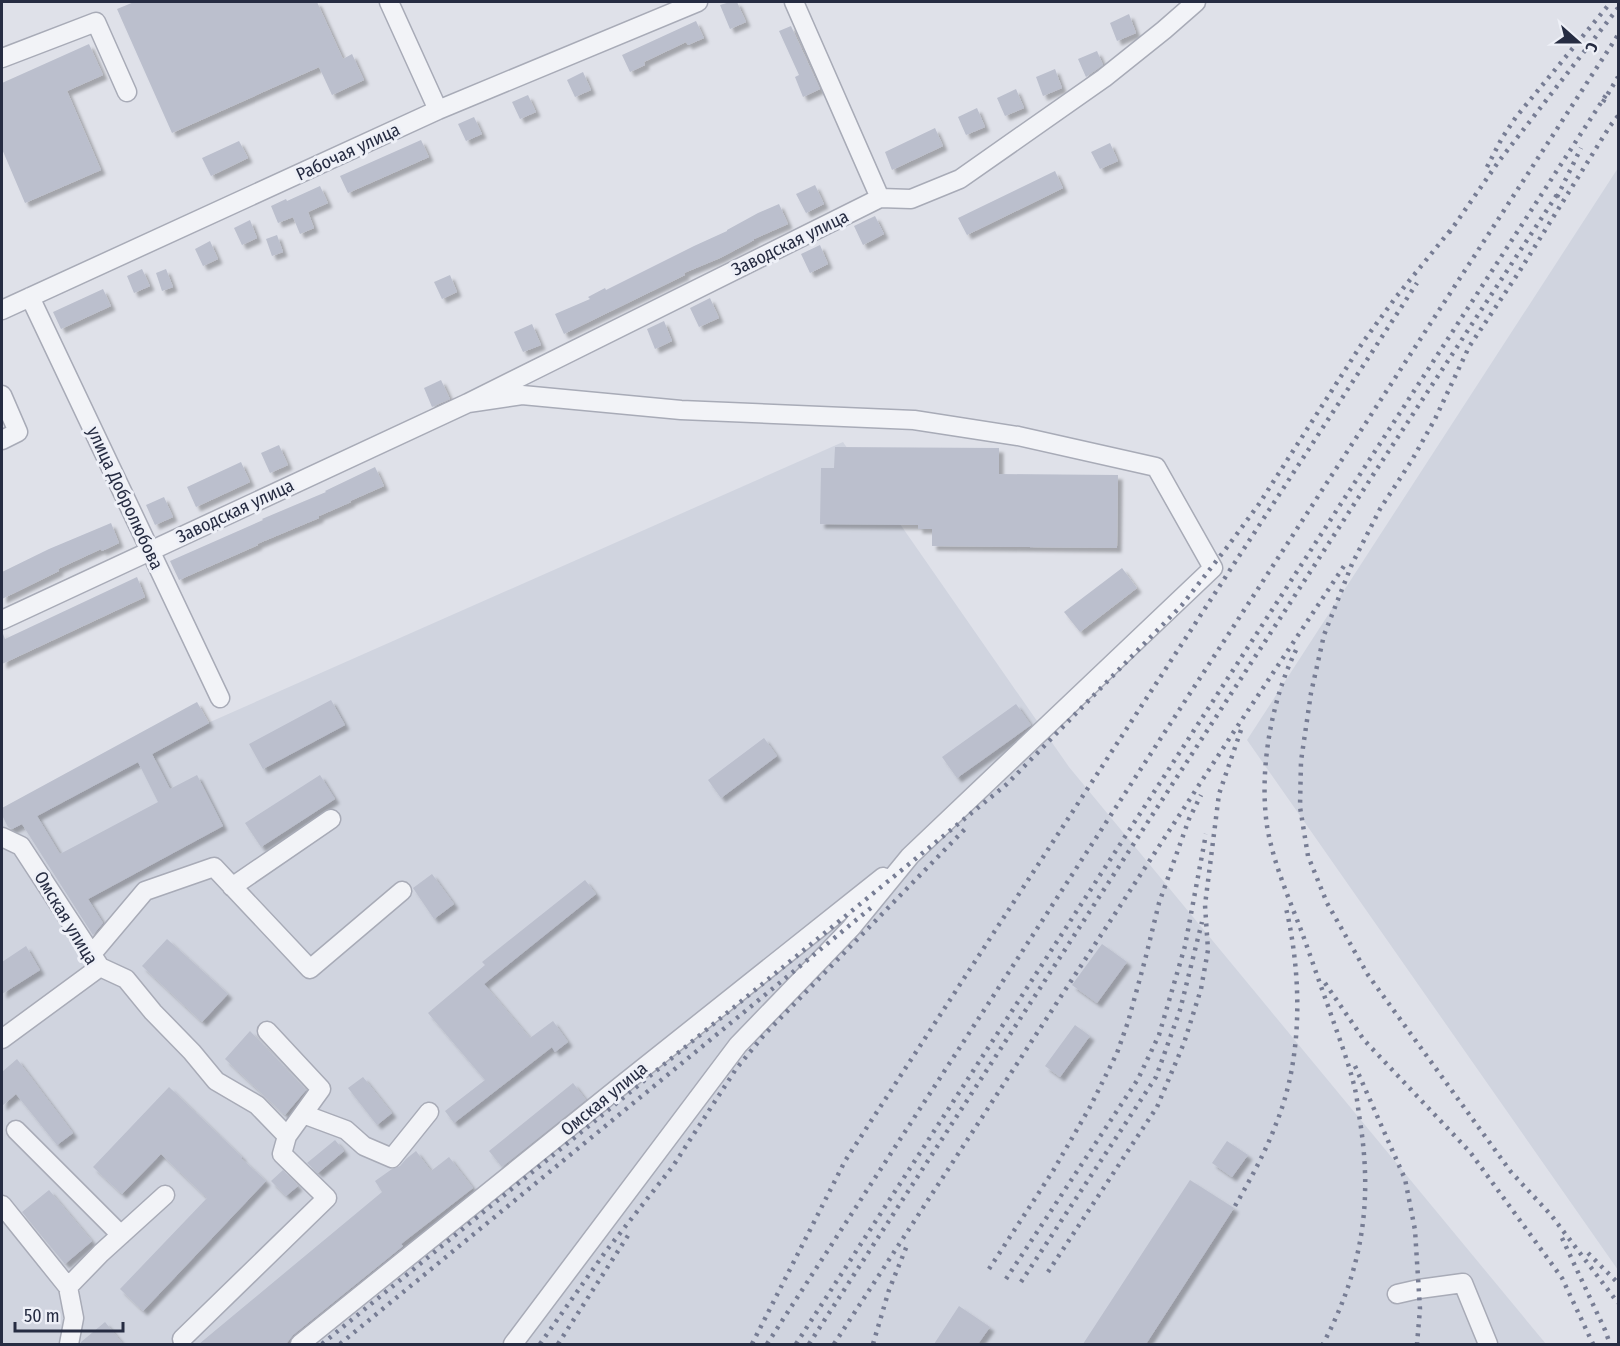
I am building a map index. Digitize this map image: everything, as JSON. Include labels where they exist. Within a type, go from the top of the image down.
[{"type":"street","points":[[389,2],[438,110]]},
{"type":"street","name":"Рабочая улица","points":[[2,310],[438,110],[698,2]]},
{"type":"street","points":[[794,2],[880,198]]},
{"type":"street","name":"Заводская улица","points":[[2,620],[468,403],[880,198],[911,199],[960,179],[1104,78],[1196,2]]},
{"type":"street","points":[[2,58],[96,22],[127,92]]},
{"type":"street","name":"улица Добролюбова","points":[[30,297],[220,698]]},
{"type":"street","points":[[2,395],[18,432],[2,440]]},
{"type":"street","name":"Заводская улица","points":[[468,403],[522,395],[681,410],[914,420],[1018,436],[1156,467],[1213,568],[910,856]]},
{"type":"street","points":[[232,886],[331,819]]},
{"type":"street","name":"Омская улица","points":[[2,837],[21,846],[96,961],[2,1039]]},
{"type":"street","points":[[513,1344],[738,1045],[851,928],[910,856]]},
{"type":"street","name":"Омская улица","points":[[300,1344],[910,856]]},
{"type":"street","points":[[287,1136],[257,1104],[216,1081],[126,979],[96,961],[145,891],[214,867],[310,969],[402,891]]},
{"type":"street","points":[[182,1340],[327,1198],[282,1154],[287,1136],[321,1089],[267,1030]]},
{"type":"street","points":[[303,1114],[346,1130],[364,1146],[392,1158],[429,1112]]},
{"type":"street","points":[[16,1130],[121,1234]]},
{"type":"street","points":[[68,1287],[121,1234],[165,1195]]},
{"type":"street","points":[[2,1205],[68,1287],[74,1318],[69,1344]]},
{"type":"street","points":[[1397,1294],[1463,1283],[1488,1344]]},
{"type":"shaded area","points":[[1618,168],[1618,1270],[1247,740]]},
{"type":"shaded area","points":[[843,442],[1069,767],[1546,1344],[2,1344],[2,814]]},
{"type":"building","points":[[134,2],[317,2],[343,59],[352,54],[364,80],[332,95],[319,67],[172,133],[117,9]]},
{"type":"building","points":[[737,2],[746,22],[730,29],[720,5]]},
{"type":"building","points":[[1129,14],[1136,33],[1117,41],[1110,23]]},
{"type":"building","points":[[696,21],[704,38],[688,45],[686,42],[644,62],[645,65],[630,72],[622,55]]},
{"type":"building","points":[[791,26],[820,89],[803,97],[795,77],[799,75],[779,31]]},
{"type":"building","points":[[89,44],[103,75],[67,91],[101,170],[25,203],[2,149],[2,83]]},
{"type":"building","points":[[1097,51],[1103,65],[1086,77],[1078,59]]},
{"type":"building","points":[[1055,69],[1062,88],[1043,96],[1036,77]]},
{"type":"building","points":[[583,72],[591,90],[575,97],[567,80]]},
{"type":"building","points":[[1016,89],[1024,108],[1005,116],[997,98]]},
{"type":"building","points":[[528,95],[536,112],[520,119],[512,102]]},
{"type":"building","points":[[977,108],[985,127],[966,135],[958,117]]},
{"type":"building","points":[[474,117],[482,134],[466,141],[458,124]]},
{"type":"building","points":[[935,128],[943,146],[892,170],[885,152]]},
{"type":"building","points":[[421,140],[429,157],[348,193],[340,176]]},
{"type":"building","points":[[239,141],[248,158],[211,176],[202,158]]},
{"type":"building","points":[[1110,143],[1118,161],[1100,169],[1091,152]]},
{"type":"building","points":[[1055,171],[1063,188],[967,235],[958,218]]},
{"type":"building","points":[[815,185],[824,204],[806,213],[796,194]]},
{"type":"building","points":[[320,186],[328,203],[308,212],[314,228],[300,234],[293,217],[278,223],[271,206]]},
{"type":"building","points":[[779,204],[788,224],[684,273],[685,275],[564,334],[555,314],[590,299],[588,297],[605,288],[606,290]]},
{"type":"building","points":[[875,216],[884,234],[863,245],[854,226]]},
{"type":"building","points":[[250,220],[257,238],[242,245],[234,228]]},
{"type":"building","points":[[277,235],[283,252],[272,256],[266,239]]},
{"type":"building","points":[[210,241],[218,259],[203,266],[195,249]]},
{"type":"building","points":[[820,245],[828,264],[810,273],[801,254]]},
{"type":"building","points":[[142,269],[150,286],[134,293],[127,276]]},
{"type":"building","points":[[166,269],[173,287],[162,291],[156,273]]},
{"type":"building","points":[[450,275],[457,292],[442,299],[434,282]]},
{"type":"building","points":[[103,289],[111,306],[61,329],[53,312]]},
{"type":"building","points":[[710,298],[719,318],[699,327],[690,308]]},
{"type":"building","points":[[664,321],[672,341],[655,349],[647,329]]},
{"type":"building","points":[[532,324],[541,345],[523,352],[514,332]]},
{"type":"building","points":[[441,380],[450,399],[432,407],[424,388]]},
{"type":"building","points":[[279,445],[288,465],[270,473],[261,453]]},
{"type":"building","points":[[835,447],[999,448],[999,474],[1118,475],[1117,548],[932,546],[932,529],[918,529],[918,525],[820,524],[821,468],[834,468]]},
{"type":"building","points":[[241,462],[250,482],[196,507],[187,487]]},
{"type":"building","points":[[375,467],[384,486],[319,518],[179,580],[170,561],[326,492]]},
{"type":"building","points":[[164,497],[173,517],[155,525],[146,505]]},
{"type":"building","points":[[111,523],[119,543],[58,569],[59,571],[2,599],[2,572]]},
{"type":"building","points":[[1122,568],[1137,588],[1080,632],[1064,612]]},
{"type":"building","points":[[137,577],[145,597],[2,664],[2,631],[5,639]]},
{"type":"building","points":[[331,700],[345,725],[263,769],[249,744]]},
{"type":"building","points":[[197,702],[209,723],[152,754],[170,789],[197,775],[223,826],[88,899],[103,923],[93,935],[22,824],[12,829],[8,827],[2,815],[2,808]],"holes":[[[138,762],[158,802],[60,854],[37,816]]]},
{"type":"building","points":[[1016,704],[1031,725],[957,778],[942,757]]},
{"type":"building","points":[[764,738],[777,756],[721,798],[708,780]]},
{"type":"building","points":[[320,775],[335,799],[261,847],[245,823]]},
{"type":"building","points":[[432,874],[454,904],[434,919],[413,888]]},
{"type":"building","points":[[585,880],[596,894],[484,984],[530,1038],[553,1021],[568,1042],[555,1052],[552,1047],[454,1123],[445,1111],[485,1080],[428,1013],[485,965],[482,962]]},
{"type":"building","points":[[167,939],[228,994],[202,1022],[142,966]]},
{"type":"building","points":[[1102,944],[1127,962],[1097,1003],[1072,985]]},
{"type":"building","points":[[26,946],[40,970],[2,994],[2,962]]},
{"type":"building","points":[[1075,1025],[1090,1036],[1060,1077],[1045,1066]]},
{"type":"building","points":[[250,1031],[306,1090],[285,1115],[225,1059]]},
{"type":"building","points":[[17,1059],[73,1133],[57,1145],[16,1094],[2,1106],[2,1072]]},
{"type":"building","points":[[363,1077],[392,1113],[377,1125],[348,1088]]},
{"type":"building","points":[[573,1083],[586,1100],[502,1167],[489,1151]]},
{"type":"building","points":[[169,1087],[266,1181],[143,1311],[120,1289],[207,1198],[161,1154],[122,1194],[93,1167]]},
{"type":"building","points":[[335,1140],[344,1151],[318,1173],[307,1163]]},
{"type":"building","points":[[1227,1141],[1248,1155],[1232,1177],[1212,1163]]},
{"type":"building","points":[[416,1151],[431,1171],[449,1157],[473,1188],[401,1244],[403,1246],[293,1335],[286,1344],[199,1344],[382,1192],[375,1181],[400,1166]]},
{"type":"building","points":[[283,1170],[298,1186],[286,1196],[271,1181]]},
{"type":"building","points":[[1190,1180],[1234,1208],[1146,1344],[1083,1344]]},
{"type":"building","points":[[49,1190],[92,1241],[65,1264],[22,1212]]},
{"type":"building","points":[[959,1306],[990,1327],[978,1344],[934,1344]]},
{"type":"building","points":[[105,1322],[123,1344],[80,1344],[81,1342]]},
{"type":"railway","points":[[1487,167],[1516,117],[1611,2]]},
{"type":"railway","points":[[1449,233],[1499,161],[1618,8]]},
{"type":"railway","points":[[767,1344],[1618,35]]},
{"type":"railway","points":[[1603,102],[1618,77]]},
{"type":"railway","points":[[796,1344],[1606,95]]},
{"type":"railway","points":[[1618,116],[1469,347],[1435,419],[1380,509],[1352,564],[1324,635],[1311,693],[1301,761],[1300,807],[1308,856],[1327,903],[1368,975],[1511,1172],[1551,1215],[1618,1303]]},
{"type":"railway","points":[[1557,197],[1581,148]]},
{"type":"railway","points":[[809,1344],[1560,190]]},
{"type":"railway","points":[[322,1344],[1007,784],[1182,605],[1259,504],[1363,342],[1453,227]]},
{"type":"railway","points":[[752,1344],[845,1161],[1417,283]]},
{"type":"railway","points":[[834,1344],[1346,563]]},
{"type":"railway","points":[[1296,650],[1280,691],[1269,736],[1265,782],[1267,826],[1277,866],[1308,948],[1351,1075],[1364,1151],[1364,1209],[1361,1236],[1347,1290],[1323,1344]]},
{"type":"railway","points":[[1048,1272],[1157,1107],[1184,1043],[1201,989],[1208,950],[1205,905],[1219,794],[1241,730]]},
{"type":"railway","points":[[989,1269],[1053,1171],[1090,1107],[1117,1053],[1128,1022],[1159,903],[1189,819],[1201,795]]},
{"type":"railway","points":[[540,1344],[606,1251],[673,1166],[736,1069],[764,1035],[966,828]]},
{"type":"railway","points":[[1006,1279],[1138,1079],[1159,1035],[1185,946],[1206,834]]},
{"type":"railway","points":[[340,1344],[872,907]]},
{"type":"railway","points":[[1235,1206],[1272,1135],[1285,1099],[1291,1072],[1295,1045],[1297,989],[1286,908]]},
{"type":"railway","points":[[1021,1282],[1156,1077],[1180,1010],[1202,922]]},
{"type":"railway","points":[[1325,983],[1364,1040],[1470,1152],[1562,1278],[1593,1344]]},
{"type":"railway","points":[[1355,1066],[1405,1179],[1415,1230],[1420,1309],[1417,1344]]},
{"type":"railway","points":[[558,1344],[629,1234]]},
{"type":"railway","points":[[1562,1238],[1610,1344]]},
{"type":"railway","points":[[873,1344],[889,1290],[908,1243]]},
{"type":"railway","points":[[1588,1253],[1618,1283]]}]
